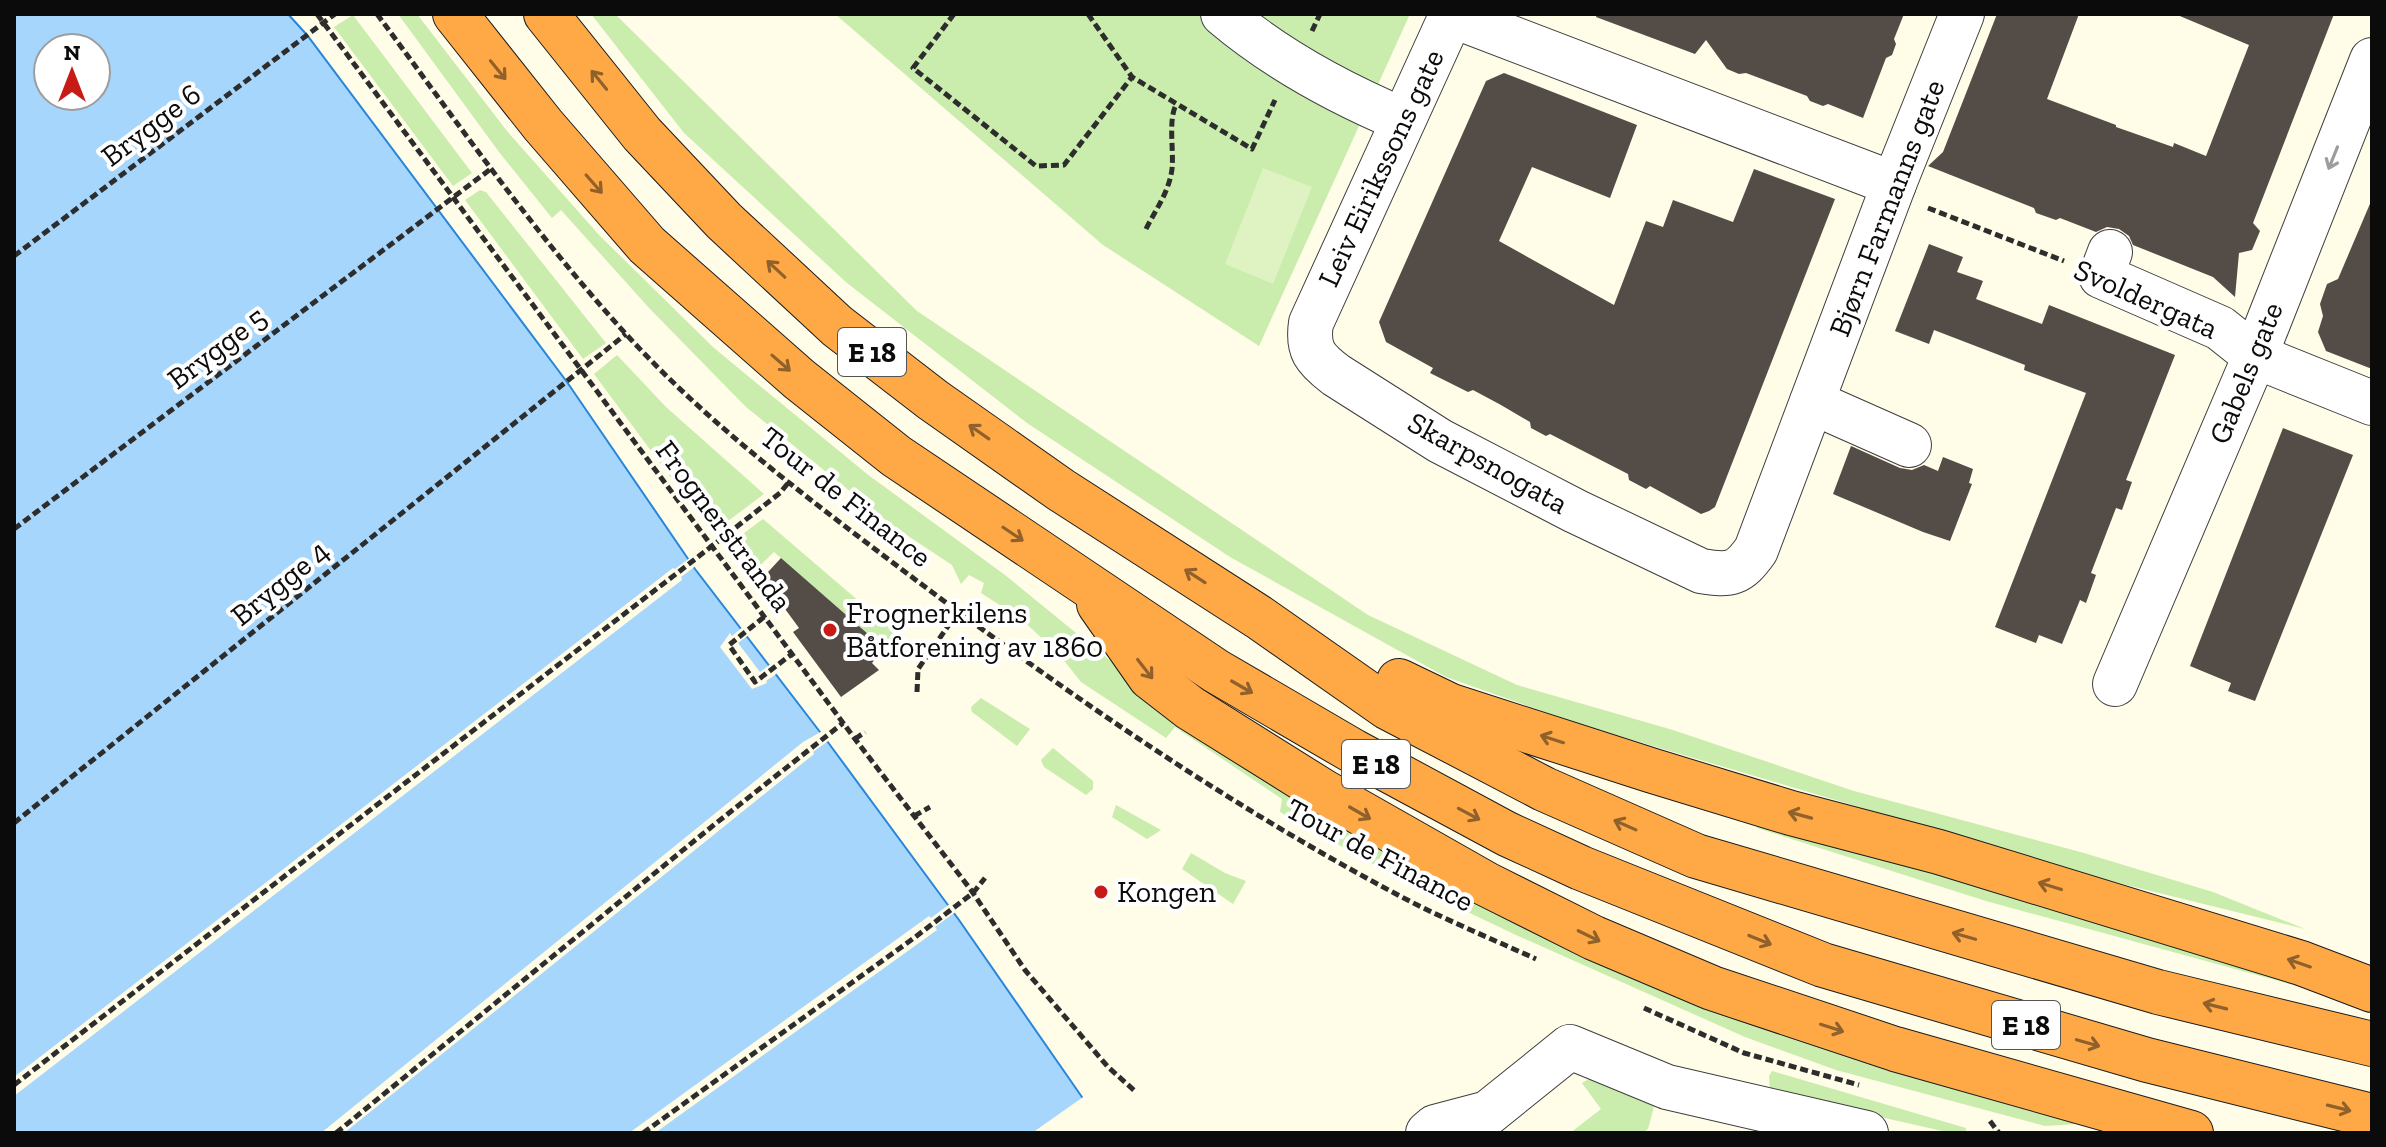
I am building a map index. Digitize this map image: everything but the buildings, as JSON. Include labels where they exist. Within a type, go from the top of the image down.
[{"type":"highway","name":"E 18","points":[[455,14],[543,125],[647,245],[799,379],[896,456],[1216,671],[1353,751],[1507,834],[1581,868],[1823,965],[2147,1060],[2372,1116]]},
{"type":"highway","name":"E 18","points":[[546,14],[642,134],[724,221],[837,326],[933,400],[1061,490],[1260,618],[1387,707],[1544,789],[1696,856],[2158,992],[2372,1044]]},
{"type":"highway","points":[[1084,582],[1150,677],[1190,708],[1324,792],[1486,884],[1594,938],[1712,988],[1895,1049],[2191,1133]]},
{"type":"highway","points":[[1260,618],[1451,706],[1791,813],[1939,852],[2301,963],[2372,990]]},
{"type":"street","points":[[1223,14],[1292,64],[1403,120]]},
{"type":"street","points":[[1452,14],[1906,192]]},
{"type":"street","name":"Leiv Eirikssons gate","points":[[1311,323],[1452,14]]},
{"type":"street","name":"Bjørn Farmanns gate","points":[[1701,571],[1734,573],[1746,564],[1756,550],[1812,402],[1906,192],[1962,14]]},
{"type":"street","name":"Gabels gate","points":[[2115,684],[2368,84]]},
{"type":"street","name":"Svoldergata","points":[[2105,264],[2220,328],[2255,356],[2372,403]]},
{"type":"street","name":"Skarpsnogata","points":[[1311,323],[1309,338],[1312,350],[1321,364],[1336,375],[1440,441],[1575,511],[1701,571]]},
{"type":"street","points":[[1812,402],[1909,445]]},
{"type":"street","points":[[1428,1133],[1435,1127],[1488,1113],[1570,1047],[1667,1087],[1866,1133]]},
{"type":"path","name":"Frognerstranda","points":[[317,14],[843,723],[973,893],[1025,970],[1108,1067],[1136,1092]]},
{"type":"path","name":"Brygge 6","points":[[14,256],[335,14]]},
{"type":"path","name":"Tour de Finance","points":[[377,14],[546,240],[626,334],[710,416],[788,483],[958,612],[1153,748],[1308,845],[1401,897],[1536,959]]},
{"type":"path","points":[[954,14],[913,68],[1036,166],[1064,165],[1132,77]]},
{"type":"path","points":[[1088,14],[1132,77],[1252,149],[1292,64],[1320,14]]},
{"type":"path","points":[[1146,229],[1168,188],[1173,152],[1172,111],[1176,105]]},
{"type":"path","name":"Brygge 5","points":[[14,529],[492,168]]},
{"type":"path","name":"Svoldergata","points":[[1906,192],[1928,207],[2105,264]]},
{"type":"path","name":"Brygge 4","points":[[14,823],[626,334]]},
{"type":"path","points":[[14,1085],[712,546],[780,493],[788,483]]},
{"type":"path","points":[[917,692],[918,669],[958,612]]},
{"type":"path","points":[[764,617],[729,645],[755,682],[792,654]]},
{"type":"path","points":[[336,1133],[843,723]]},
{"type":"path","points":[[855,739],[865,732]]},
{"type":"path","points":[[914,816],[930,807]]},
{"type":"path","points":[[643,1133],[973,893],[985,878]]},
{"type":"path","points":[[1633,1003],[1744,1053]]},
{"type":"path","points":[[1990,1120],[1999,1133]]},
{"type":"green space","points":[[398,14],[417,14],[507,131],[600,236],[714,348],[867,474],[1005,575],[1184,721],[1765,1024],[2077,1124],[2045,1126],[1836,1070],[1745,1037],[1407,883],[1280,812],[1282,799],[1175,727],[1166,738],[1081,682],[1058,653],[1021,619],[981,593],[984,583],[969,575],[961,584],[952,565],[893,526],[746,407],[650,309],[561,210],[552,218],[499,152]]},
{"type":"green space","points":[[591,14],[615,14],[917,311],[1368,615],[1517,685],[1673,730],[1854,791],[2084,853],[2213,892],[2305,929],[2106,880],[1582,725],[1446,677],[1230,557],[1027,423],[847,283],[684,133]]},
{"type":"green space","points":[[835,14],[1410,14],[1259,346],[1103,245]]},
{"type":"green space","points":[[353,15],[472,173],[453,186],[334,27]]},
{"type":"green space","points":[[1263,168],[1312,187],[1273,284],[1225,264]]},
{"type":"green space","points":[[480,190],[486,192],[606,343],[583,359],[465,200]]},
{"type":"green space","points":[[617,355],[666,407],[764,494],[712,533],[594,374]]},
{"type":"green space","points":[[763,519],[895,632],[884,648],[774,552],[747,578],[725,547]]},
{"type":"green space","points":[[981,698],[1030,729],[1017,746],[972,712],[971,707]]},
{"type":"green space","points":[[1053,748],[1093,781],[1093,789],[1086,795],[1044,767],[1041,760]]},
{"type":"green space","points":[[1116,805],[1161,830],[1147,839],[1112,817]]},
{"type":"green space","points":[[1756,819],[2347,992],[2304,988],[1986,901],[1757,828]]},
{"type":"green space","points":[[1191,853],[1246,881],[1233,904],[1182,869]]},
{"type":"green space","points":[[1772,1071],[1966,1128],[1966,1133],[1951,1133],[1770,1092],[1769,1076]]},
{"type":"green space","points":[[1589,1079],[1656,1099],[1648,1129],[1642,1133],[1570,1133],[1601,1109],[1582,1083]]},
{"type":"water","points":[[14,14],[288,14],[307,35],[567,382],[695,569],[959,920],[1084,1100],[1114,1133],[14,1133]]},
{"type":"pier","points":[[691,557],[697,565],[681,577],[682,580],[14,1096],[14,1077]]},
{"type":"pier","points":[[744,626],[750,634],[738,643],[760,672],[772,663],[779,672],[767,683],[752,689],[720,647],[730,633],[732,636]]},
{"type":"pier","points":[[824,730],[831,739],[814,754],[344,1133],[321,1133],[803,742]]},
{"type":"pier","points":[[951,903],[957,911],[935,927],[937,930],[655,1133],[629,1133],[929,916],[931,918]]},
{"type":"pier","points":[[1086,1095],[1118,1133],[1032,1133]]},
{"type":"place","name":"Frognerkilens Båtforening av 1860","points":[[830,630]]},
{"type":"place","name":"Kongen","points":[[1101,892]]}]
